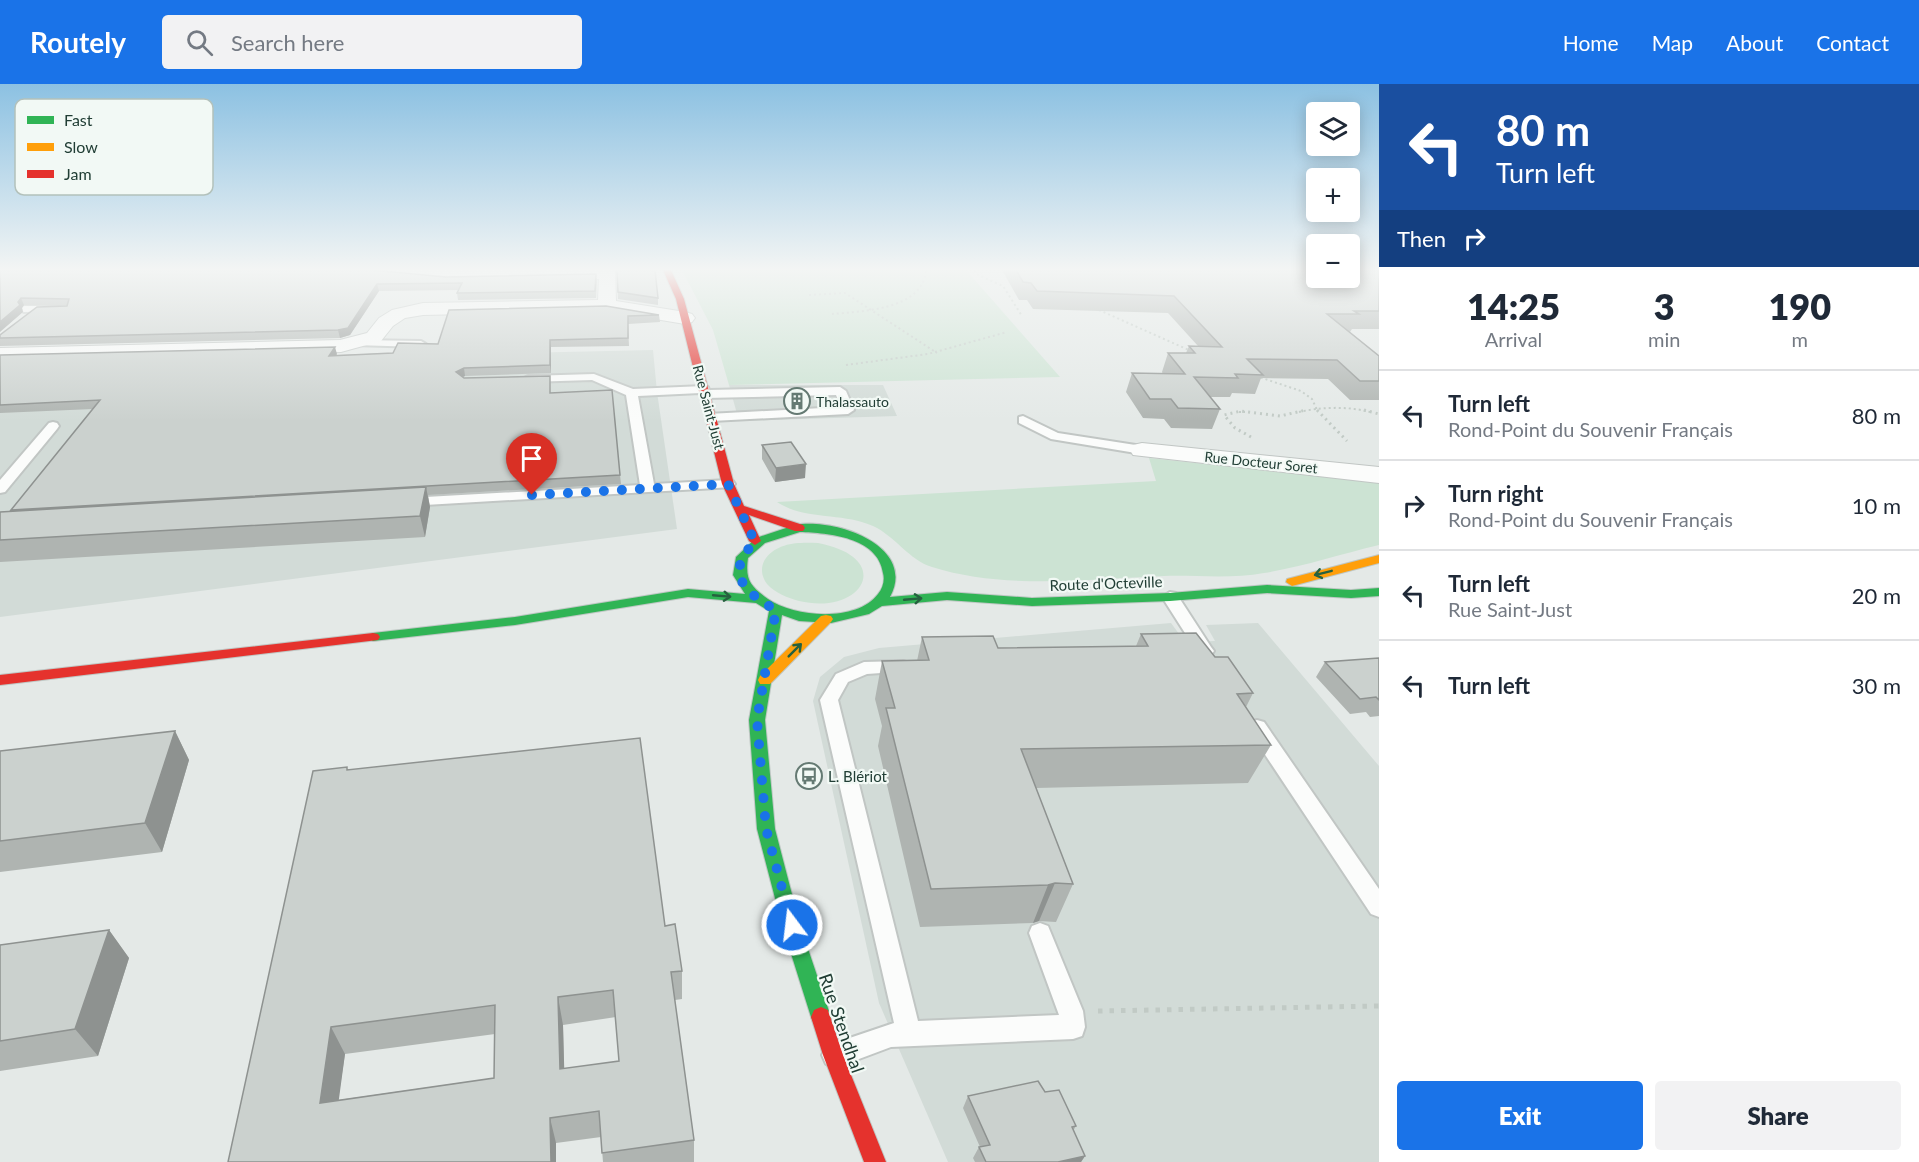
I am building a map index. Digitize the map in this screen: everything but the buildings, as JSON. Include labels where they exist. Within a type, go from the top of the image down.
[{"type":"main road","name":"Rue Saint-Just","points":[[686,320],[728,484],[755,542]]},
{"type":"main road","points":[[741,509],[799,528]]},
{"type":"main road","points":[[888,565],[891,578],[889,590],[880,602],[866,611],[847,617],[826,619],[800,617],[776,610],[756,599],[745,589],[733,568],[743,552],[767,535],[799,528],[821,528],[843,532],[863,541],[878,552],[888,565],[903,573]]},
{"type":"main road","name":"Route d'Octeville","points":[[1267,590],[1308,576],[1379,559]]},
{"type":"main road","points":[[688,593],[708,582]]},
{"type":"main road","name":"Route d'Octeville","points":[[919,582],[946,596]]},
{"type":"main road","name":"Route d'Octeville","points":[[880,602],[946,596],[1032,602],[1170,597],[1267,590],[1351,594],[1379,592]]},
{"type":"main road","points":[[0,680],[515,621],[688,593],[756,599]]},
{"type":"main road","name":"Rue Stendhal","points":[[776,610],[757,720],[766,829],[792,925],[832,1055],[875,1162]]},
{"type":"main road","points":[[765,680],[826,619]]},
{"type":"street","points":[[0,354],[341,346],[374,337],[390,320]]},
{"type":"street","name":"Rue Docteur Soret","points":[[1142,450],[1379,475]]},
{"type":"lane","points":[[358,343],[433,344]]},
{"type":"lane","points":[[512,380],[594,377],[632,393],[840,391],[848,410],[712,417]]},
{"type":"lane","points":[[632,393],[648,489]]},
{"type":"lane","points":[[1023,420],[1055,436],[1142,450]]},
{"type":"lane","points":[[0,489],[53,426]]},
{"type":"lane","points":[[389,504],[728,484]]},
{"type":"lane","points":[[1170,597],[1213,662],[1190,663]]},
{"type":"lane","points":[[909,1034],[829,700],[842,678],[864,668],[922,667]]},
{"type":"lane","points":[[1246,711],[1379,907]]},
{"type":"lane","points":[[832,1055],[891,1035],[1073,1027],[1071,1011],[1040,933]]},
{"type":"path","points":[[887,320],[938,354]]},
{"type":"path","points":[[1123,320],[1194,352]]},
{"type":"path","points":[[846,365],[898,361],[938,354],[1008,332]]},
{"type":"path","points":[[1254,375],[1301,391],[1312,399],[1315,408],[1347,441]]},
{"type":"path","points":[[1251,437],[1235,428],[1224,415],[1241,411],[1280,416],[1315,408],[1360,409],[1379,414]]},
{"type":"path","points":[[1071,1011],[1379,1006]]},
{"type":"shaded area","points":[[653,350],[677,529],[0,617],[0,365]]},
{"type":"shaded area","points":[[729,385],[883,385],[897,416],[739,421]]},
{"type":"shaded area","points":[[1171,623],[1185,642],[1215,641],[1206,625],[1258,623],[1379,766],[1379,1162],[948,1162],[879,1003],[813,701],[820,677],[844,657],[879,648]]},
{"type":"green space","points":[[708,320],[1010,320],[1060,377],[729,385]]},
{"type":"green space","points":[[1149,458],[1379,483],[1379,545],[1252,575],[1164,576],[1076,581],[988,579],[924,564],[873,526],[849,519],[800,512],[777,502],[1156,481]]},
{"type":"green space","points":[[818,543],[842,550],[857,560],[863,572],[862,583],[854,593],[840,600],[821,603],[799,601],[778,593],[767,584],[763,578],[762,568],[764,561],[771,553],[790,544]]},
{"type":"traffic: fast","points":[[799,528],[847,534],[874,547],[888,565],[890,576],[885,595],[864,611],[831,619],[799,617],[771,607],[750,592],[739,575],[742,557],[761,540],[799,528]]},
{"type":"traffic: fast","points":[[880,602],[947,596],[1032,602],[1170,597],[1267,589],[1351,594],[1379,592]]},
{"type":"traffic: fast","points":[[373,637],[515,621],[688,593],[756,599]]},
{"type":"traffic: fast","points":[[776,610],[757,720],[766,829],[791,925],[821,1017]]},
{"type":"traffic: slow","points":[[1292,582],[1379,559]]},
{"type":"traffic: slow","points":[[765,680],[826,619]]},
{"type":"traffic: jam","points":[[686,320],[728,484],[755,541]]},
{"type":"traffic: jam","points":[[741,509],[799,528]]},
{"type":"traffic: jam","points":[[0,680],[373,637]]},
{"type":"traffic: jam","points":[[821,1017],[833,1055],[875,1162]]},
{"type":"place","name":"Thalassauto","points":[[797,401]]},
{"type":"place","name":"L. Blériot","points":[[809,776]]},
{"type":"route","points":[[532,495],[728,484],[755,542],[743,552],[738,566],[740,577],[745,589],[756,599],[776,610],[757,720],[766,829],[792,925]]}]
